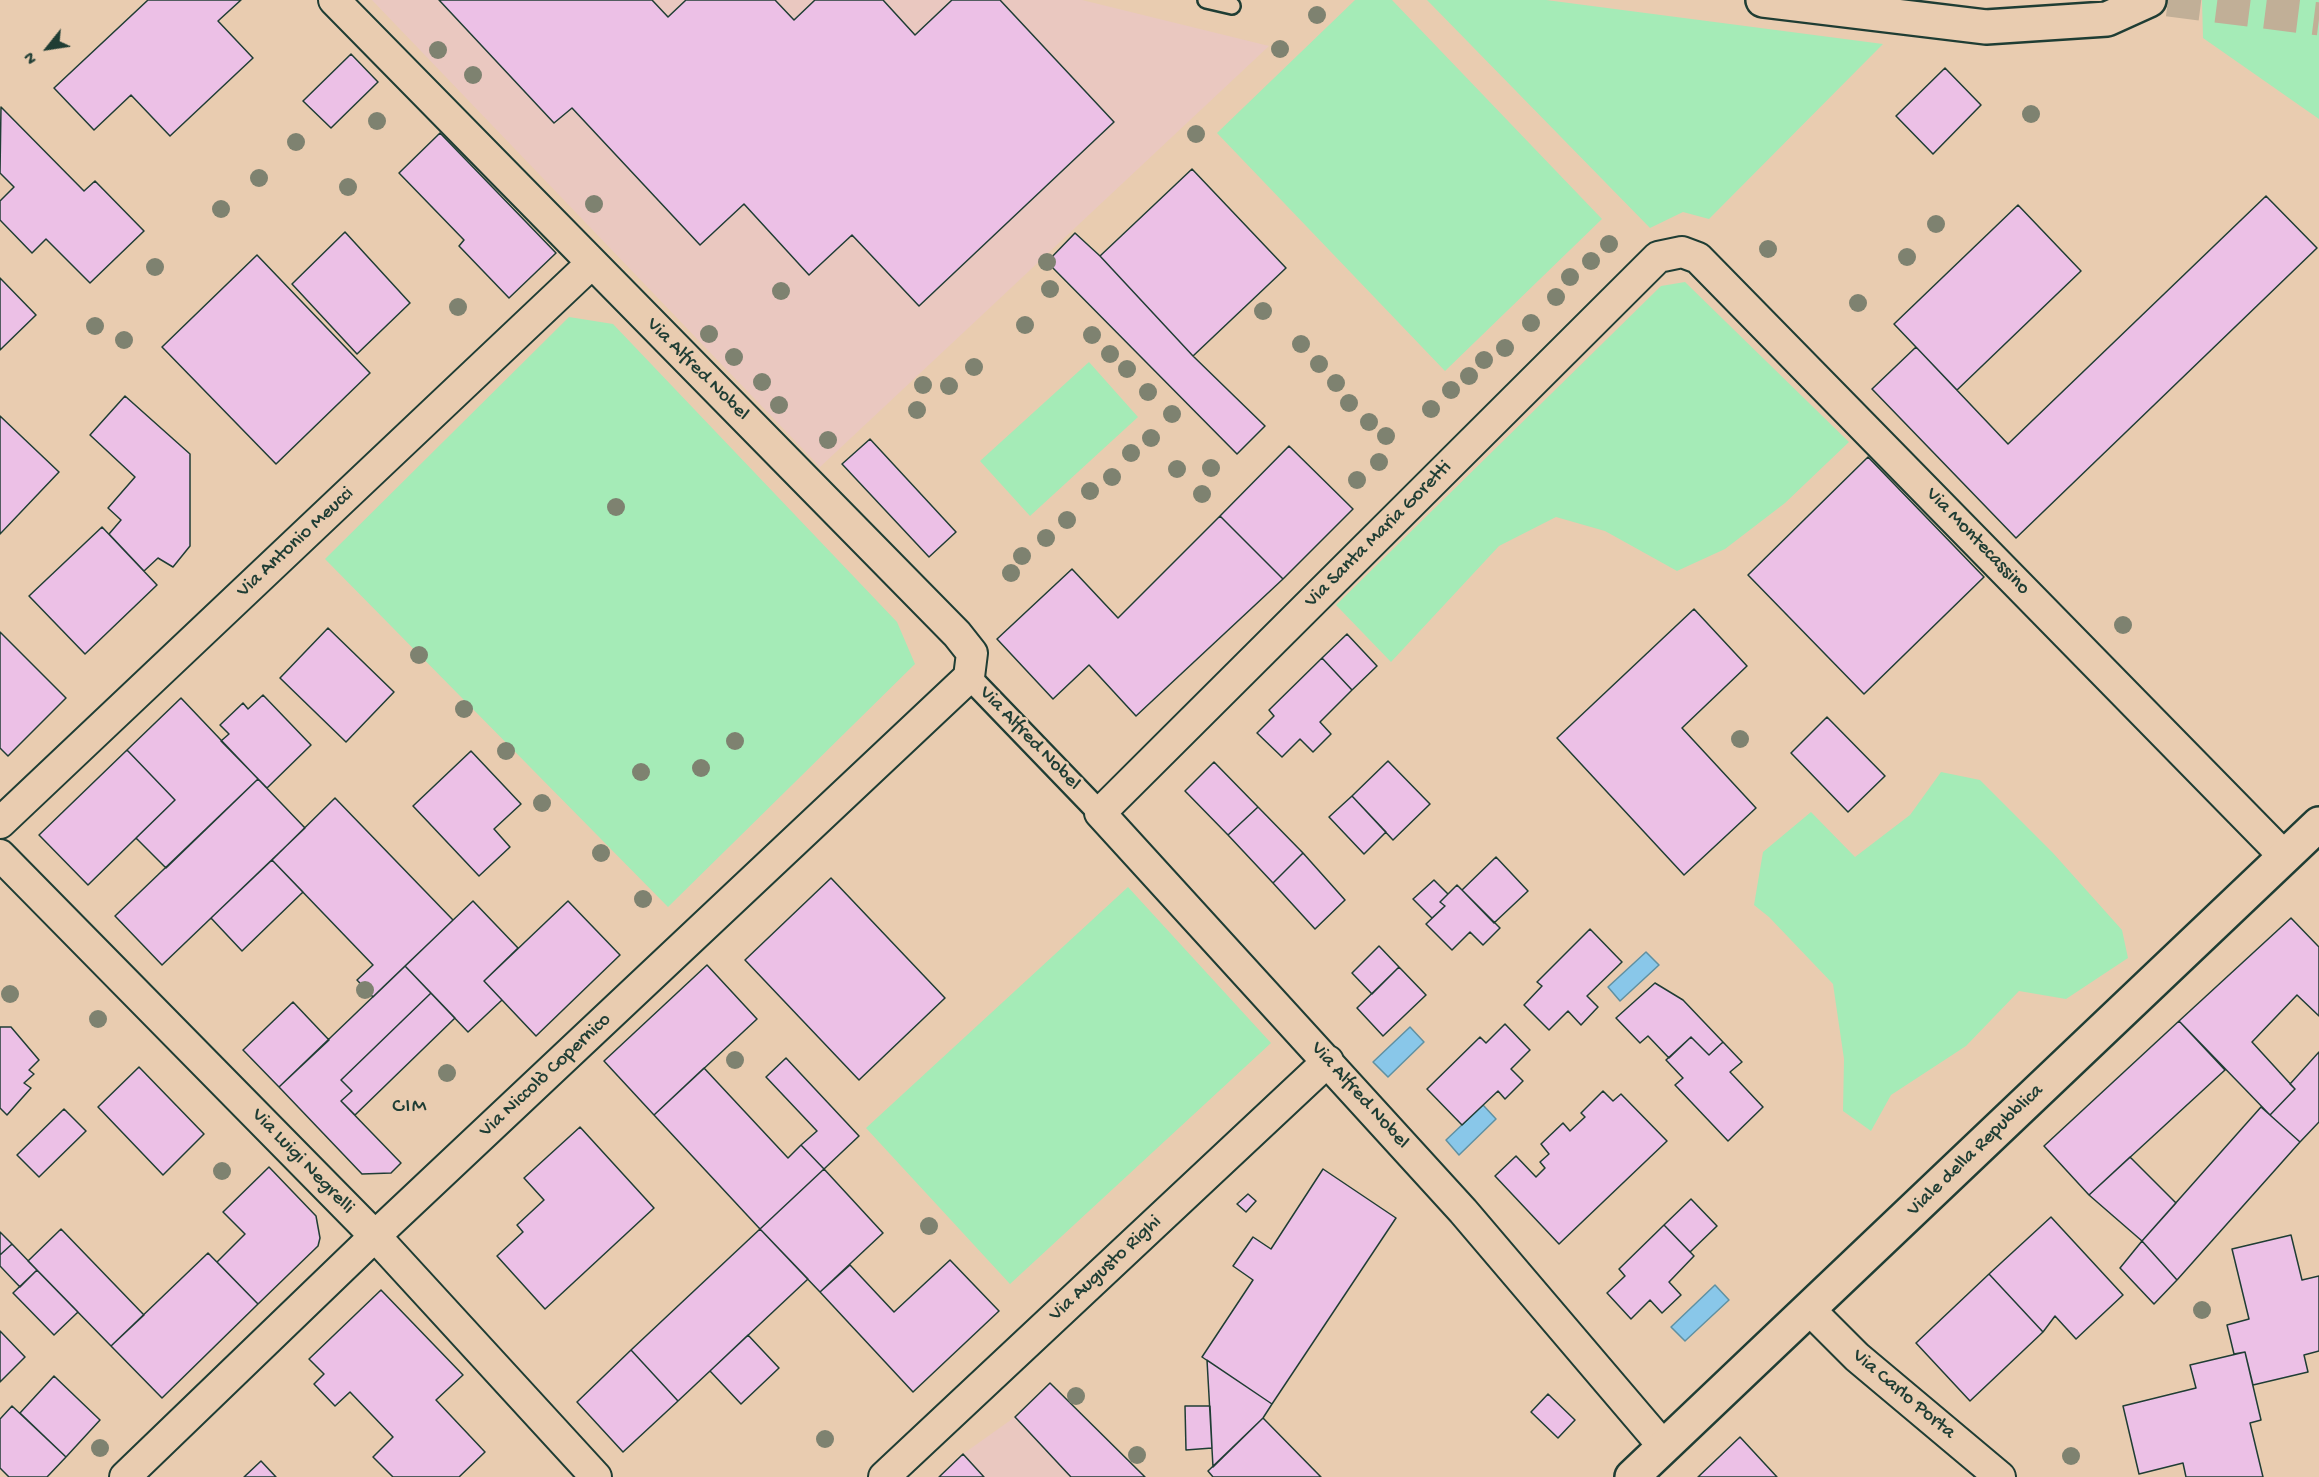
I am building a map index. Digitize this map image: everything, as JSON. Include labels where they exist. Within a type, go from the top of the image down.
[{"type":"street","name":"Via Alfred Nobel","points":[[334,0],[957,634],[972,653],[969,677],[1100,813],[1328,1061],[1463,1211],[1664,1447]]},
{"type":"street","points":[[1763,0],[1986,27],[2107,19],[2149,0]]},
{"type":"street","name":"Via Montecassino","points":[[1658,257],[1682,252],[1698,258],[2285,857]]},
{"type":"street","name":"Via Santa Maria Goretti","points":[[1100,813],[1658,257]]},
{"type":"street","name":"Via Antonio Meucci","points":[[0,823],[592,264]]},
{"type":"street","name":"Via Niccolò Copernico","points":[[125,1477],[375,1236],[969,677]]},
{"type":"street","name":"Viale della Repubblica","points":[[1632,1477],[2319,824]]},
{"type":"street","name":"Via Luigi Negrelli","points":[[0,855],[375,1236],[596,1477]]},
{"type":"street","name":"Via Augusto Righi","points":[[884,1477],[1328,1061]]},
{"type":"street","name":"Via Carlo Porta","points":[[1809,1309],[1857,1357],[2000,1477]]},
{"type":"lane","points":[[1206,0],[1232,6]]},
{"type":"shaded area","points":[[372,0],[1082,0],[1269,46],[820,467]]},
{"type":"shaded area","points":[[1050,1383],[1145,1477],[939,1477],[963,1454],[1015,1417]]},
{"type":"green space","points":[[1355,0],[1392,0],[1602,219],[1445,371],[1217,133]]},
{"type":"green space","points":[[1427,0],[1546,0],[1883,44],[1709,219],[1683,212],[1650,228]]},
{"type":"green space","points":[[2202,0],[2319,0],[2319,119],[2203,38]]},
{"type":"green space","points":[[1685,282],[1849,442],[1785,503],[1725,549],[1677,571],[1605,531],[1556,517],[1499,546],[1391,662],[1336,605],[1661,286]]},
{"type":"green space","points":[[569,317],[613,324],[897,622],[915,664],[668,907],[325,559]]},
{"type":"green space","points":[[1089,362],[1138,417],[1030,516],[980,461]]},
{"type":"green space","points":[[1941,772],[1980,780],[2053,853],[2122,930],[2128,958],[2066,999],[2019,991],[1966,1046],[1891,1095],[1871,1131],[1843,1111],[1844,1059],[1833,984],[1769,917],[1754,905],[1763,852],[1811,812],[1855,857],[1910,815]]},
{"type":"green space","points":[[1128,887],[1271,1043],[1010,1284],[866,1128]]},
{"type":"water","points":[[1646,952],[1659,965],[1620,1001],[1608,987]]},
{"type":"water","points":[[1410,1027],[1424,1042],[1388,1077],[1373,1062]]},
{"type":"water","points":[[1483,1105],[1496,1119],[1459,1155],[1446,1140]]},
{"type":"water","points":[[1715,1285],[1729,1300],[1685,1341],[1671,1327]]},
{"type":"building","points":[[148,0],[241,0],[218,21],[253,58],[170,136],[131,95],[94,130],[54,88]]},
{"type":"building","points":[[439,0],[652,0],[668,17],[686,0],[775,0],[794,20],[815,0],[883,0],[915,35],[952,0],[1000,0],[1114,122],[919,306],[852,235],[809,275],[744,204],[700,245],[572,108],[554,123]]},
{"type":"building","points":[[351,54],[378,82],[331,128],[303,101]]},
{"type":"building","points":[[1945,68],[1981,105],[1933,154],[1896,116]]},
{"type":"building","points":[[1,107],[84,191],[95,181],[144,231],[90,283],[46,239],[32,253],[0,220],[0,201],[14,187],[0,173]]},
{"type":"building","points":[[440,133],[556,253],[509,298],[459,246],[464,240],[399,173]]},
{"type":"building","points":[[1192,169],[1286,268],[1193,356],[1100,256]]},
{"type":"building","points":[[2266,196],[2317,248],[2016,538],[1872,389],[1916,347],[2008,444]]},
{"type":"building","points":[[2018,205],[2081,271],[1957,390],[1894,324]]},
{"type":"building","points":[[345,232],[410,303],[357,354],[292,284]]},
{"type":"building","points":[[1075,233],[1100,256],[1193,356],[1265,426],[1237,454],[1047,262]]},
{"type":"building","points":[[257,255],[370,373],[276,464],[162,347]]},
{"type":"building","points":[[0,278],[36,315],[0,350]]},
{"type":"building","points":[[125,396],[190,454],[190,546],[173,567],[158,558],[144,571],[109,534],[121,520],[108,508],[135,477],[90,435]]},
{"type":"building","points":[[0,416],[59,472],[0,534]]},
{"type":"building","points":[[870,439],[956,532],[929,557],[842,464]]},
{"type":"building","points":[[1289,446],[1353,509],[1283,579],[1220,516]]},
{"type":"building","points":[[1868,457],[1984,577],[1864,694],[1748,575]]},
{"type":"building","points":[[1220,516],[1283,579],[1136,716],[1089,665],[1053,699],[997,639],[1072,569],[1118,618]]},
{"type":"building","points":[[102,527],[157,585],[85,654],[29,596]]},
{"type":"building","points":[[1694,609],[1747,666],[1682,728],[1756,808],[1684,875],[1557,738]]},
{"type":"building","points":[[328,628],[394,692],[346,742],[280,678]]},
{"type":"building","points":[[0,632],[66,698],[8,756],[0,748]]},
{"type":"building","points":[[1347,634],[1377,666],[1352,690],[1322,658]]},
{"type":"building","points":[[1322,658],[1352,690],[1320,722],[1331,734],[1313,752],[1300,739],[1282,757],[1257,733],[1274,716],[1269,710]]},
{"type":"building","points":[[263,695],[311,745],[267,788],[221,741],[229,734],[220,725],[243,703],[248,709]]},
{"type":"building","points":[[181,698],[258,779],[166,868],[136,838],[175,800],[127,750]]},
{"type":"building","points":[[1827,717],[1885,776],[1848,812],[1791,753]]},
{"type":"building","points":[[127,750],[175,800],[88,885],[39,835]]},
{"type":"building","points":[[471,751],[521,804],[494,829],[510,847],[479,876],[413,806]]},
{"type":"building","points":[[1388,761],[1430,804],[1393,840],[1352,796]]},
{"type":"building","points":[[1214,762],[1258,807],[1228,835],[1185,791]]},
{"type":"building","points":[[258,779],[305,828],[162,965],[115,916]]},
{"type":"building","points":[[1352,796],[1386,832],[1364,854],[1329,817]]},
{"type":"building","points":[[335,798],[453,920],[373,997],[357,980],[373,965],[272,860]]},
{"type":"building","points":[[1258,807],[1303,853],[1273,883],[1228,835]]},
{"type":"building","points":[[1303,853],[1345,900],[1315,929],[1273,883]]},
{"type":"building","points":[[1496,857],[1528,891],[1494,923],[1462,890]]},
{"type":"building","points":[[272,860],[303,892],[242,951],[211,918]]},
{"type":"building","points":[[831,878],[945,998],[859,1080],[745,960]]},
{"type":"building","points":[[1434,880],[1448,894],[1440,902],[1445,906],[1432,918],[1413,899]]},
{"type":"building","points":[[1457,885],[1500,928],[1483,945],[1470,932],[1452,950],[1426,924],[1445,906],[1440,902]]},
{"type":"building","points":[[473,901],[518,948],[484,981],[502,1000],[468,1032],[405,966]]},
{"type":"building","points":[[568,901],[620,955],[536,1036],[484,981]]},
{"type":"building","points":[[2291,918],[2319,947],[2319,1016],[2297,995],[2252,1042],[2295,1089],[2270,1115],[2179,1021]]},
{"type":"building","points":[[1590,929],[1622,962],[1587,996],[1598,1007],[1581,1025],[1568,1011],[1549,1030],[1524,1005],[1542,986],[1537,982]]},
{"type":"building","points":[[1379,946],[1399,967],[1372,994],[1352,973]]},
{"type":"building","points":[[707,965],[757,1019],[654,1115],[604,1061]]},
{"type":"building","points":[[405,966],[431,993],[341,1080],[352,1091],[341,1101],[401,1163],[391,1173],[362,1174],[279,1087]]},
{"type":"building","points":[[1399,967],[1426,995],[1383,1036],[1357,1008]]},
{"type":"building","points":[[1655,983],[1683,1000],[1723,1042],[1709,1055],[1691,1037],[1669,1058],[1648,1036],[1640,1043],[1616,1018]]},
{"type":"building","points":[[431,993],[455,1018],[355,1115],[341,1101],[352,1091],[341,1080]]},
{"type":"building","points":[[293,1002],[329,1040],[279,1087],[243,1050]]},
{"type":"building","points":[[2179,1021],[2225,1070],[2089,1195],[2044,1146]]},
{"type":"building","points":[[1505,1024],[1530,1050],[1511,1069],[1523,1081],[1505,1099],[1498,1091],[1462,1125],[1427,1089],[1480,1037],[1486,1043]]},
{"type":"building","points":[[0,1027],[11,1027],[39,1060],[29,1070],[34,1074],[24,1083],[31,1088],[7,1115],[0,1108]]},
{"type":"building","points":[[1691,1037],[1709,1055],[1723,1042],[1742,1062],[1730,1072],[1763,1107],[1728,1141],[1675,1085],[1683,1078],[1666,1060]]},
{"type":"building","points":[[2319,1052],[2319,1122],[2300,1142],[2270,1115],[2295,1089],[2290,1084]]},
{"type":"building","points":[[786,1058],[859,1136],[824,1169],[801,1145],[817,1131],[766,1077]]},
{"type":"building","points":[[139,1067],[204,1134],[163,1175],[98,1107]]},
{"type":"building","points":[[704,1068],[788,1158],[801,1145],[824,1169],[760,1229],[654,1115]]},
{"type":"building","points":[[1603,1091],[1613,1101],[1621,1094],[1667,1141],[1559,1244],[1495,1176],[1516,1156],[1536,1177],[1545,1168],[1540,1162],[1549,1154],[1541,1144],[1563,1123],[1570,1131],[1585,1117],[1581,1113]]},
{"type":"building","points":[[2261,1107],[2300,1142],[2177,1280],[2142,1241]]},
{"type":"building","points":[[64,1109],[86,1131],[39,1177],[17,1155]]},
{"type":"building","points":[[580,1127],[654,1208],[545,1309],[497,1256],[523,1232],[517,1225],[544,1200],[524,1178]]},
{"type":"building","points":[[2130,1157],[2176,1203],[2142,1241],[2089,1195]]},
{"type":"building","points":[[269,1167],[316,1216],[320,1238],[318,1246],[258,1304],[217,1262],[245,1234],[223,1212]]},
{"type":"building","points":[[824,1169],[883,1233],[820,1292],[760,1229]]},
{"type":"building","points":[[1323,1169],[1396,1218],[1272,1404],[1202,1357],[1253,1280],[1233,1266],[1253,1237],[1271,1249]]},
{"type":"building","points":[[1248,1194],[1256,1201],[1246,1212],[1237,1204]]},
{"type":"building","points":[[1691,1199],[1717,1226],[1690,1252],[1664,1225]]},
{"type":"building","points":[[2051,1217],[2123,1295],[2076,1339],[2055,1316],[2043,1332],[1989,1274]]},
{"type":"building","points":[[1664,1225],[1694,1256],[1669,1282],[1681,1295],[1662,1313],[1650,1300],[1631,1319],[1607,1293],[1625,1276],[1619,1269]]},
{"type":"building","points":[[61,1229],[144,1315],[111,1346],[28,1261]]},
{"type":"building","points":[[760,1229],[808,1279],[678,1401],[631,1350]]},
{"type":"building","points":[[0,1232],[12,1244],[0,1255]]},
{"type":"building","points":[[2291,1235],[2302,1280],[2319,1276],[2319,1351],[2304,1355],[2308,1372],[2253,1385],[2245,1352],[2234,1354],[2227,1325],[2249,1319],[2232,1249]]},
{"type":"building","points":[[2142,1241],[2177,1280],[2154,1304],[2120,1268]]},
{"type":"building","points":[[12,1244],[37,1270],[20,1287],[0,1266],[0,1255]]},
{"type":"building","points":[[208,1253],[258,1304],[162,1398],[111,1346]]},
{"type":"building","points":[[950,1260],[999,1311],[913,1392],[820,1292],[850,1265],[894,1312]]},
{"type":"building","points":[[37,1270],[78,1312],[54,1335],[13,1293]]},
{"type":"building","points":[[1989,1274],[2043,1332],[1970,1401],[1916,1343]]},
{"type":"building","points":[[381,1290],[463,1375],[436,1400],[485,1452],[459,1477],[393,1477],[373,1457],[393,1437],[350,1392],[335,1406],[314,1384],[324,1374],[309,1359]]},
{"type":"building","points":[[0,1331],[25,1357],[0,1382]]},
{"type":"building","points":[[748,1335],[779,1368],[741,1404],[710,1371]]},
{"type":"building","points":[[631,1350],[678,1401],[623,1452],[577,1402]]},
{"type":"building","points":[[2245,1352],[2261,1420],[2250,1423],[2263,1477],[2186,1477],[2183,1463],[2139,1474],[2123,1406],[2196,1388],[2190,1365]]},
{"type":"building","points":[[1207,1360],[1272,1404],[1263,1418],[1213,1467]]},
{"type":"building","points":[[54,1376],[100,1420],[66,1457],[20,1413]]},
{"type":"building","points":[[1050,1383],[1145,1477],[1071,1477],[1015,1417]]},
{"type":"building","points":[[1548,1394],[1575,1420],[1558,1438],[1531,1412]]},
{"type":"building","points":[[12,1406],[66,1457],[47,1477],[9,1477],[0,1468],[0,1419]]},
{"type":"building","points":[[1185,1406],[1210,1406],[1212,1448],[1186,1450]]},
{"type":"building","points":[[1263,1418],[1321,1477],[1213,1477],[1208,1471]]},
{"type":"building","points":[[1740,1437],[1777,1477],[1698,1477]]},
{"type":"building","points":[[963,1454],[984,1477],[939,1477]]},
{"type":"building","points":[[261,1461],[276,1477],[244,1477]]},
{"type":"tunnel","points":[[2168,0],[2319,19]]},
{"type":"district","name":"CIM","points":[[410,1108]]}]
